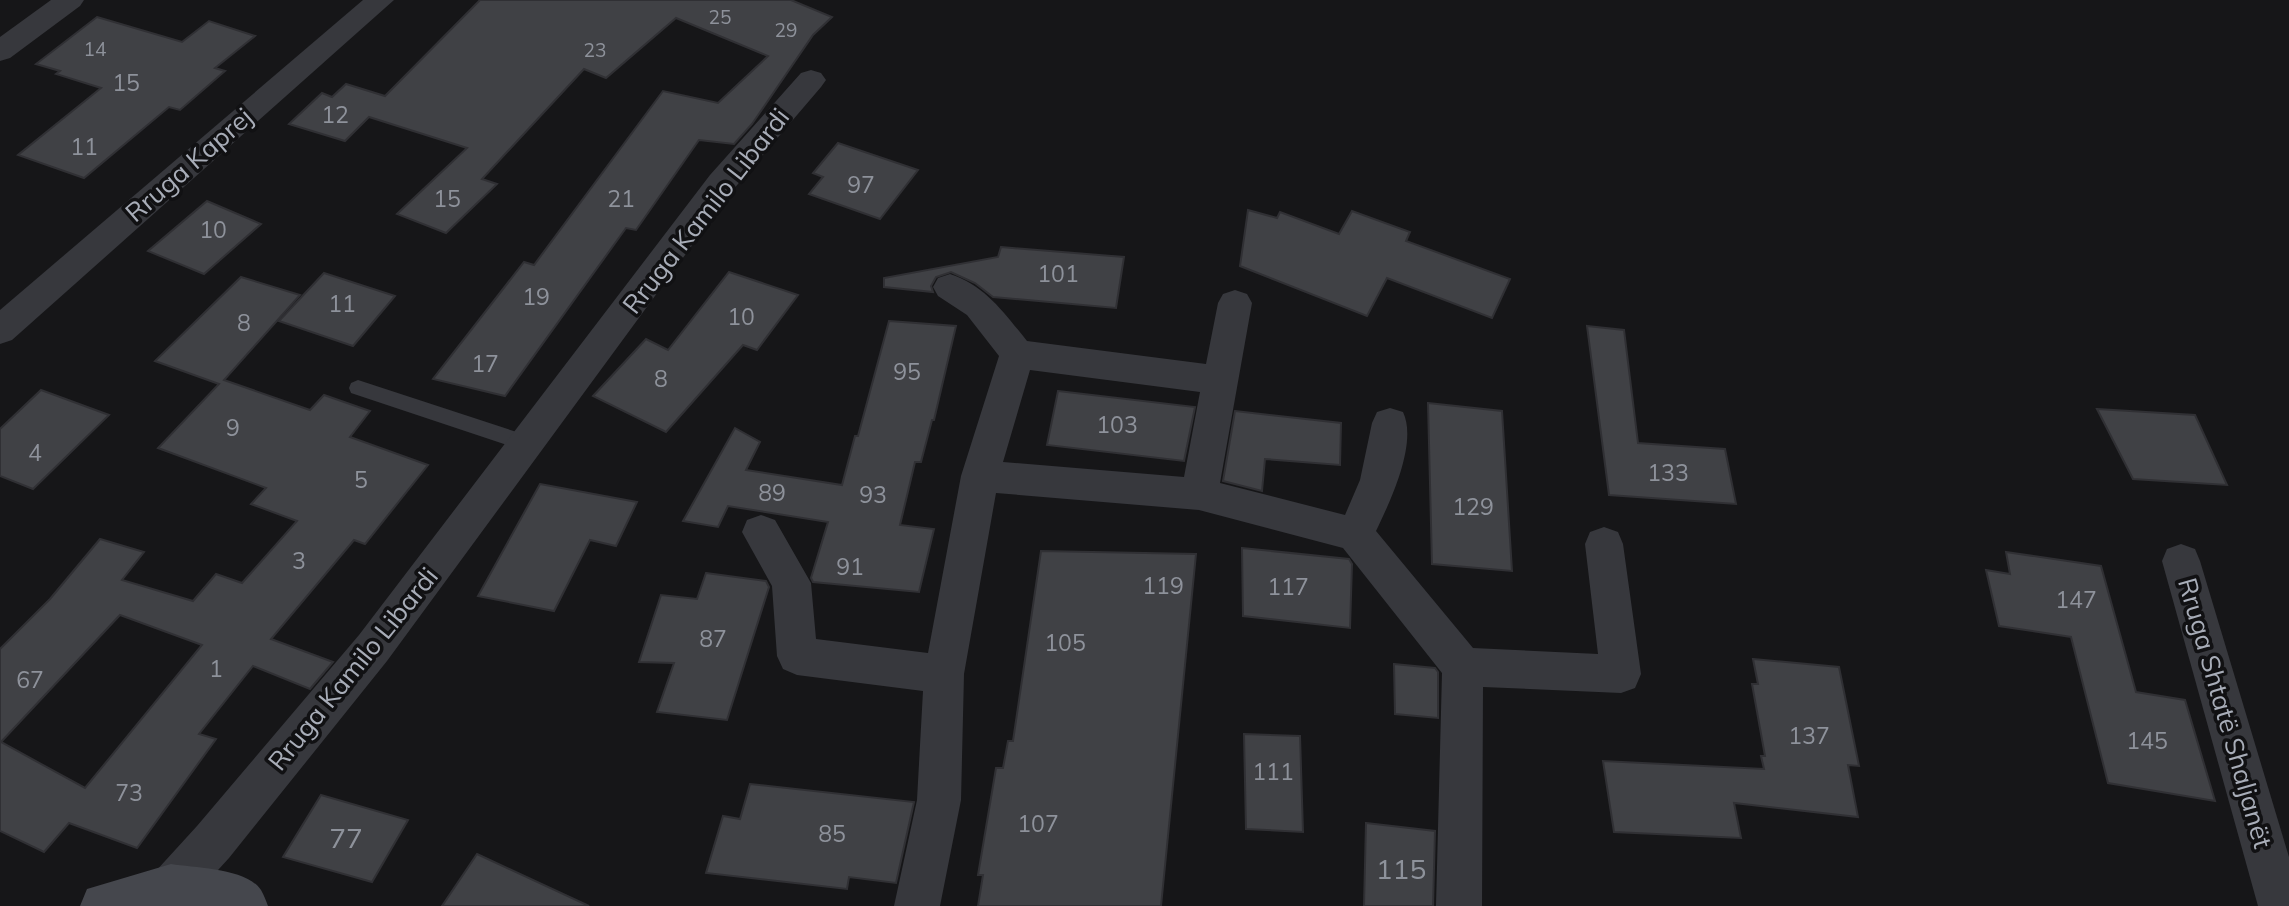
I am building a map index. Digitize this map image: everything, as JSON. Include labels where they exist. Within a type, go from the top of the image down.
[{"type":"main road","points":[[104,906],[171,888],[230,896],[244,906]]},
{"type":"street","points":[[0,51],[70,0]]},
{"type":"street","name":"Rruga Kaprej","points":[[0,330],[380,0]]},
{"type":"street","name":"Rruga Kamilo Libardi","points":[[171,888],[213,842],[373,648],[721,183],[811,80]]},
{"type":"street","points":[[950,287],[979,306],[1017,354],[1220,380]]},
{"type":"street","points":[[1199,494],[1235,303]]},
{"type":"street","points":[[917,906],[939,800],[944,674],[980,476],[1017,354]]},
{"type":"street","points":[[1355,534],[1374,499],[1386,457],[1390,423]]},
{"type":"street","points":[[980,476],[1199,494],[1355,534],[1463,667],[1459,906]]},
{"type":"street","points":[[761,532],[791,583],[797,656],[944,674]]},
{"type":"street","points":[[1463,667],[1621,674],[1604,544]]},
{"type":"street","name":"Rruga Shtatë Shaljanët","points":[[2181,561],[2281,906]]},
{"type":"lane","points":[[358,388],[528,444]]},
{"type":"building","points":[[480,0],[791,0],[832,17],[813,35],[752,124],[734,144],[699,140],[636,230],[626,228],[505,396],[433,379],[524,262],[534,265],[663,91],[718,103],[768,56],[676,18],[606,78],[584,69],[482,179],[497,184],[446,233],[397,214],[467,148],[369,117],[345,141],[289,124],[322,93],[332,97],[346,84],[385,96]]},
{"type":"building","points":[[97,17],[182,42],[209,21],[255,36],[215,68],[225,71],[180,110],[169,107],[84,178],[18,155],[101,88],[56,74],[60,71],[36,64]]},
{"type":"building","points":[[838,143],[918,170],[880,219],[809,194],[823,177],[813,173]]},
{"type":"building","points":[[207,201],[261,224],[204,274],[148,251]]},
{"type":"building","points":[[1248,210],[1277,218],[1280,212],[1339,234],[1352,211],[1410,232],[1406,241],[1510,279],[1492,318],[1387,278],[1367,316],[1240,266]]},
{"type":"building","points":[[1001,247],[1124,257],[1116,308],[993,297],[975,283],[951,272],[936,277],[931,286],[933,292],[884,287],[884,278],[998,257]]},
{"type":"building","points":[[729,272],[798,295],[757,350],[743,345],[666,432],[593,396],[646,339],[668,350]]},
{"type":"building","points":[[324,273],[395,296],[353,346],[279,321]]},
{"type":"building","points":[[241,277],[300,295],[224,380],[310,410],[324,395],[370,411],[350,437],[428,465],[365,544],[354,540],[271,639],[333,662],[310,689],[253,666],[199,734],[216,739],[137,848],[69,823],[44,852],[0,831],[0,649],[50,599],[100,539],[144,552],[122,580],[193,601],[216,574],[242,583],[297,521],[251,504],[266,488],[158,448],[219,384],[155,361]],"holes":[[[120,615],[202,645],[85,788],[1,742]]]},
{"type":"building","points":[[889,321],[956,326],[934,420],[921,462],[915,462],[900,525],[934,529],[919,592],[813,582],[811,578],[828,522],[728,506],[718,527],[683,521],[735,428],[760,442],[746,470],[842,485]]},
{"type":"building","points":[[1587,326],[1624,330],[1638,443],[1725,449],[1736,504],[1609,495]]},
{"type":"building","points":[[41,390],[109,415],[33,489],[0,476],[0,429]]},
{"type":"building","points":[[1058,391],[1195,407],[1184,461],[1047,445]]},
{"type":"building","points":[[1428,403],[1502,411],[1512,571],[1432,564]]},
{"type":"building","points":[[2097,409],[2195,415],[2227,485],[2133,479]]},
{"type":"building","points":[[1235,411],[1341,423],[1340,465],[1265,459],[1262,491],[1223,481]]},
{"type":"building","points":[[540,484],[637,502],[616,546],[590,540],[554,611],[478,596]]},
{"type":"building","points":[[1242,548],[1349,559],[1352,564],[1350,628],[1243,616]]},
{"type":"building","points":[[1041,551],[1196,554],[1161,906],[978,906],[983,875],[978,875],[996,768],[1003,768],[1008,741],[1013,741]]},
{"type":"building","points":[[2006,552],[2101,566],[2136,692],[2185,700],[2215,801],[2108,783],[2071,637],[1999,626],[1986,570],[2010,574]]},
{"type":"building","points":[[706,573],[766,581],[769,587],[727,720],[657,712],[674,663],[639,662],[661,595],[697,599]]},
{"type":"building","points":[[1753,659],[1839,667],[1859,766],[1848,765],[1858,817],[1734,803],[1741,838],[1614,832],[1603,761],[1764,769],[1761,756],[1765,756],[1752,684],[1758,684]]},
{"type":"building","points":[[1394,664],[1435,668],[1438,672],[1438,718],[1395,714]]},
{"type":"building","points":[[1244,734],[1300,736],[1303,832],[1246,829]]},
{"type":"building","points":[[750,784],[914,802],[896,883],[849,877],[847,889],[706,873],[723,816],[740,819]]},
{"type":"building","points":[[321,795],[408,820],[372,882],[283,857]]},
{"type":"building","points":[[1366,823],[1435,831],[1433,906],[1364,906]]},
{"type":"building","points":[[477,854],[589,906],[442,906]]}]
